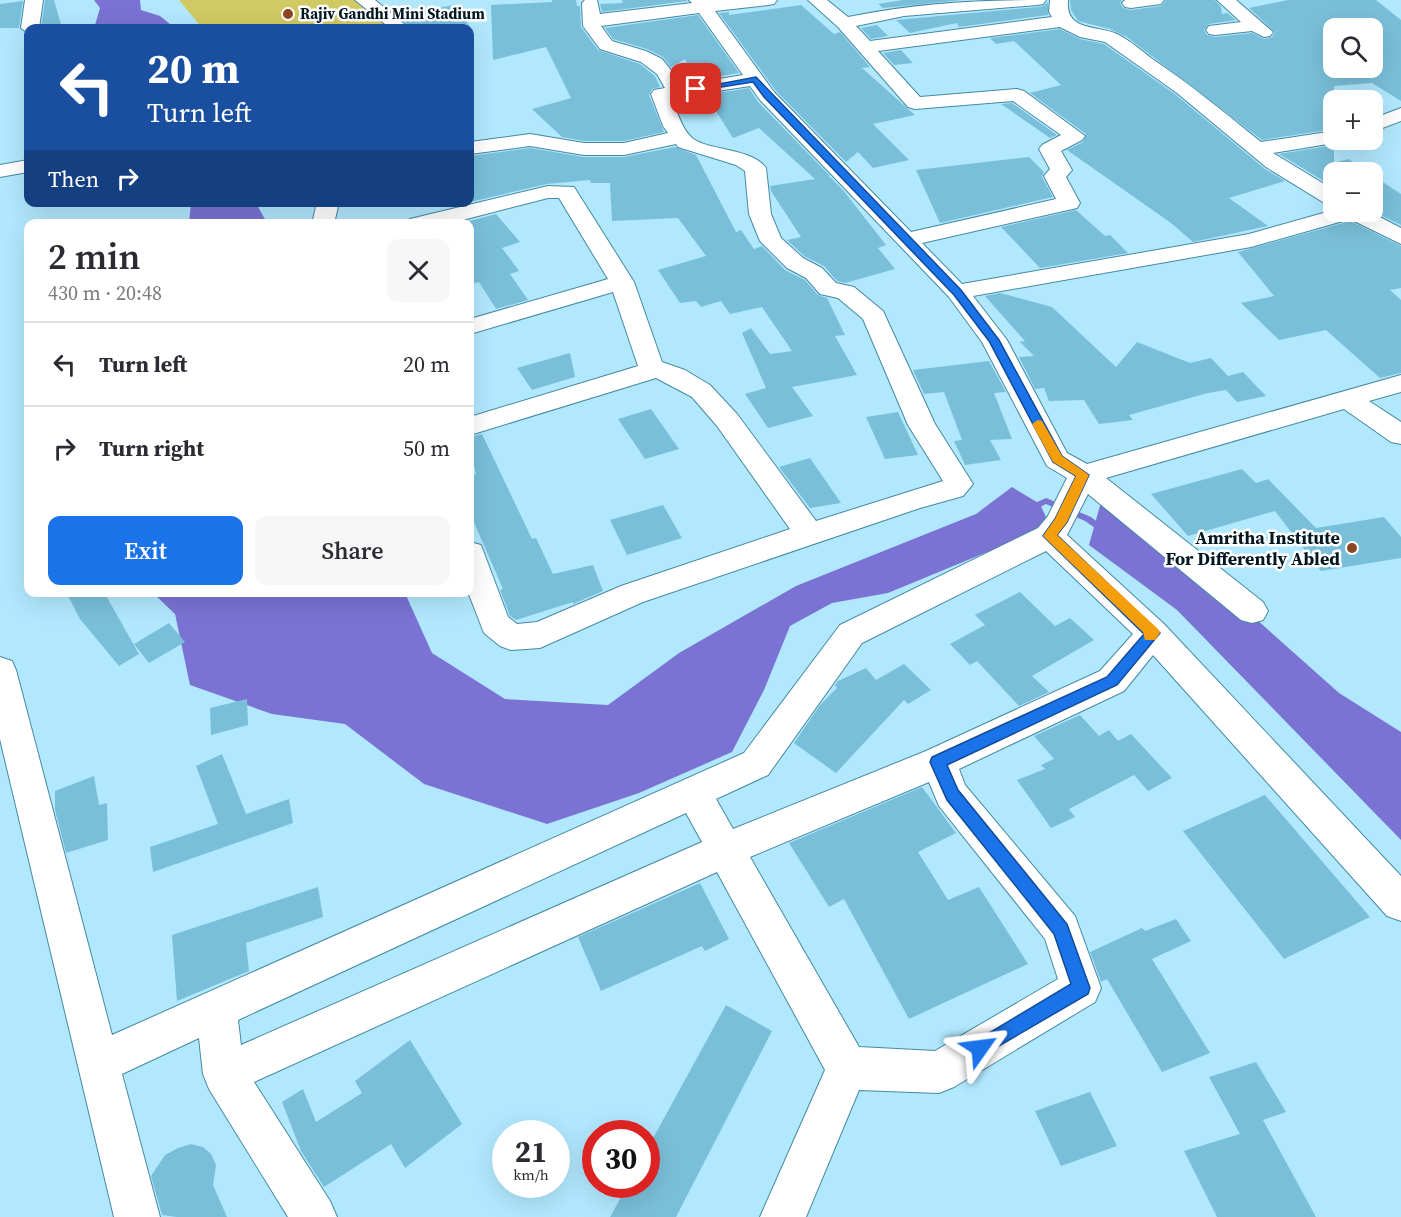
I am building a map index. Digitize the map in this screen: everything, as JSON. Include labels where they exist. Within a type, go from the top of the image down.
[{"type":"street","points":[[31,24],[34,0]]},
{"type":"street","points":[[364,0],[395,24]]},
{"type":"street","points":[[592,0],[591,20],[596,34],[606,45],[631,50],[653,60],[677,92]]},
{"type":"street","points":[[591,20],[700,3],[768,0]]},
{"type":"street","points":[[817,0],[844,23],[915,103],[1017,95],[1073,132],[1075,136],[1049,149],[1061,170],[1056,176],[1069,203],[906,240]]},
{"type":"street","points":[[844,23],[904,11],[1037,0]]},
{"type":"street","points":[[1059,0],[1058,12],[1063,21],[1086,33],[1111,38],[1175,82],[1273,163],[1323,193]]},
{"type":"street","points":[[1131,3],[1155,0]]},
{"type":"street","points":[[1215,30],[1260,29],[1226,0]]},
{"type":"street","points":[[700,3],[767,96],[957,292],[994,340],[1057,459],[1081,480],[1252,611]]},
{"type":"street","points":[[865,47],[1063,21]]},
{"type":"street","points":[[474,564],[495,624],[511,637],[540,635],[632,594],[914,499],[953,489],[959,484],[922,425],[874,316],[846,292],[828,289],[814,273],[795,263],[771,241],[760,214],[755,168],[735,158],[685,143],[673,126],[661,94],[756,79]]},
{"type":"street","points":[[1383,121],[1401,114]]},
{"type":"street","points":[[474,147],[530,140],[584,149],[624,149],[680,137]]},
{"type":"street","points":[[1258,149],[1323,139]]},
{"type":"street","points":[[0,171],[24,167]]},
{"type":"street","points":[[438,219],[548,192],[566,192],[622,282],[651,367]]},
{"type":"street","points":[[957,292],[1251,240],[1323,220]]},
{"type":"street","points":[[1372,222],[1401,237]]},
{"type":"street","points":[[474,326],[622,282]]},
{"type":"street","points":[[651,367],[676,376],[701,391],[727,420],[809,534]]},
{"type":"street","points":[[474,425],[629,381],[645,374],[651,367]]},
{"type":"street","points":[[98,1063],[756,764],[851,634],[1055,529],[1081,480],[1401,383]]},
{"type":"street","points":[[1348,399],[1401,435]]},
{"type":"street","points":[[1055,529],[1401,903]]},
{"type":"street","points":[[224,1074],[725,850],[938,762],[1112,681],[1153,633]]},
{"type":"street","points":[[0,669],[137,1217]]},
{"type":"street","points":[[847,1068],[939,1072],[1081,988],[1061,929],[952,795],[938,762]]},
{"type":"street","points":[[693,792],[847,1068]]},
{"type":"street","points":[[216,1010],[224,1074],[314,1217]]},
{"type":"street","points":[[783,1217],[847,1068]]},
{"type":"shaded area","points":[[94,0],[140,0],[141,10],[160,16],[170,24],[95,24],[100,8]]},
{"type":"shaded area","name":"Rajiv Gandhi Mini Stadium","points":[[179,0],[366,0],[399,24],[199,24]]},
{"type":"shaded area","points":[[191,207],[258,207],[265,219],[189,219]]},
{"type":"shaded area","points":[[1012,487],[1040,504],[1050,526],[888,593],[832,603],[790,626],[764,690],[732,752],[639,793],[547,824],[424,784],[345,724],[272,714],[190,685],[175,614],[157,597],[407,597],[432,653],[505,699],[608,705],[679,653],[796,586],[976,514]]},
{"type":"shaded area","points":[[1101,502],[1191,561],[1339,693],[1401,732],[1401,840],[1177,610],[1089,545]]},
{"type":"building","points":[[45,0],[54,0],[61,24],[42,24]]},
{"type":"building","points":[[552,0],[576,0],[577,6],[580,6],[581,27],[598,50],[640,64],[655,76],[660,87],[652,89],[649,95],[664,132],[624,141],[584,141],[562,137],[532,109],[571,98],[546,47],[493,60],[491,5],[552,2]]},
{"type":"building","points":[[622,0],[687,1],[602,12],[600,4],[623,3]]},
{"type":"building","points":[[903,0],[962,0],[883,8],[878,4]]},
{"type":"building","points":[[1070,0],[1122,0],[1120,3],[1123,8],[1131,10],[1161,6],[1166,0],[1215,0],[1221,7],[1222,14],[1227,13],[1236,20],[1209,24],[1204,30],[1207,35],[1215,37],[1252,33],[1264,39],[1272,37],[1275,32],[1249,8],[1288,0],[1376,0],[1401,20],[1401,101],[1372,83],[1334,86],[1334,90],[1323,90],[1323,131],[1262,140],[1127,37],[1110,29],[1078,21],[1071,10]]},
{"type":"building","points":[[23,1],[19,28],[0,28],[0,4]]},
{"type":"building","points":[[1048,2],[1048,15],[959,27],[957,23],[910,33],[896,20],[1037,7]]},
{"type":"building","points":[[454,5],[468,24],[406,24],[396,15]]},
{"type":"building","points":[[801,5],[834,34],[840,32],[870,67],[862,68],[915,115],[873,124],[909,160],[873,168],[858,152],[846,162],[776,91],[719,13],[729,12],[729,15]]},
{"type":"building","points":[[698,15],[739,73],[697,80],[685,59],[671,67],[663,57],[647,49],[613,39],[605,28]]},
{"type":"building","points":[[877,25],[888,36],[871,39],[861,28]]},
{"type":"building","points":[[1060,29],[1080,39],[1104,44],[1176,95],[1265,169],[1285,181],[1229,198],[1268,226],[1193,242],[1171,223],[1067,150],[1083,142],[1086,134],[1030,93],[1061,85],[1014,41],[996,44],[990,38]]},
{"type":"building","points":[[901,50],[913,63],[894,65],[883,53]]},
{"type":"building","points":[[749,88],[758,102],[843,190],[886,245],[878,248],[895,269],[845,283],[837,281],[824,266],[804,256],[787,240],[801,237],[770,186],[815,179],[759,128],[733,138],[706,95]]},
{"type":"building","points":[[1012,103],[1057,135],[1050,138],[1001,104]]},
{"type":"building","points":[[675,147],[696,155],[736,232],[741,230],[754,249],[762,246],[785,270],[805,280],[818,295],[827,298],[845,335],[835,336],[857,375],[792,387],[813,416],[768,428],[745,394],[766,388],[742,333],[751,328],[770,354],[792,351],[762,307],[730,314],[721,301],[701,307],[696,301],[680,303],[658,270],[706,256],[678,218],[612,221],[610,183],[591,183],[590,180],[547,184],[474,201],[474,155],[530,148],[584,157],[624,157]]},
{"type":"building","points":[[1323,147],[1323,150],[1334,150],[1334,162],[1323,162],[1323,180],[1279,154]]},
{"type":"building","points":[[1029,157],[1044,172],[1042,177],[1053,197],[940,223],[916,170]]},
{"type":"building","points":[[1348,159],[1353,162],[1338,162]]},
{"type":"building","points":[[1383,182],[1401,194],[1401,225],[1383,216]]},
{"type":"building","points":[[1076,210],[1105,236],[1110,235],[1128,253],[1040,268],[1001,227]]},
{"type":"building","points":[[496,214],[520,242],[502,248],[519,271],[510,274],[528,300],[496,309],[479,282],[474,284],[474,220]]},
{"type":"building","points":[[1346,222],[1352,222],[1401,246],[1401,288],[1390,290],[1401,300],[1401,373],[1380,378],[1326,330],[1279,340],[1241,303],[1274,296],[1238,252]]},
{"type":"building","points":[[1000,293],[1052,307],[1116,367],[1137,342],[1190,363],[1211,358],[1228,376],[1243,372],[1266,396],[1237,402],[1226,390],[1208,393],[1129,415],[1133,420],[1099,424],[1084,400],[1049,401],[1044,388],[1035,389],[1019,357],[1034,356],[1020,342],[1025,341],[985,296]]},
{"type":"building","points":[[570,353],[575,377],[532,390],[517,368]]},
{"type":"building","points":[[989,361],[1006,392],[994,393],[1012,439],[990,440],[1001,460],[965,465],[954,441],[962,440],[944,392],[924,394],[913,370]]},
{"type":"building","points":[[651,409],[679,449],[645,459],[618,419]]},
{"type":"building","points":[[898,412],[918,455],[885,459],[866,417]]},
{"type":"building","points":[[482,434],[532,539],[536,538],[553,574],[593,565],[603,591],[573,604],[573,602],[516,620],[510,616],[500,590],[503,589],[474,522],[474,475],[476,474],[474,436]]},
{"type":"building","points":[[810,458],[841,503],[810,508],[779,467]]},
{"type":"building","points":[[1242,469],[1256,483],[1268,479],[1316,528],[1384,517],[1401,537],[1401,558],[1321,571],[1275,511],[1188,536],[1151,494]]},
{"type":"building","points":[[663,505],[682,538],[627,555],[610,520]]},
{"type":"building","points":[[1020,592],[1055,626],[1070,618],[1094,640],[1032,676],[1049,692],[1019,706],[977,661],[970,665],[950,644],[985,625],[975,615]]},
{"type":"building","points":[[69,597],[107,597],[139,654],[119,666],[80,619]]},
{"type":"building","points":[[169,623],[185,642],[149,663],[134,644]]},
{"type":"building","points":[[904,664],[931,690],[908,704],[904,700],[836,773],[794,743],[820,705],[837,688],[835,685],[838,681],[866,668],[876,680]]},
{"type":"building","points":[[247,699],[248,725],[211,735],[210,708]]},
{"type":"building","points":[[1080,715],[1099,736],[1109,730],[1118,741],[1131,734],[1172,778],[1148,791],[1134,775],[1069,809],[1075,817],[1051,828],[1017,780],[1045,769],[1041,765],[1054,759],[1034,736]]},
{"type":"building","points":[[222,754],[246,814],[289,799],[293,823],[153,872],[150,847],[218,824],[196,766]]},
{"type":"building","points":[[94,776],[99,805],[107,803],[108,840],[66,853],[55,810],[55,791]]},
{"type":"building","points":[[922,787],[956,833],[918,852],[948,900],[979,887],[1028,964],[909,1019],[844,899],[829,907],[789,843]]},
{"type":"building","points":[[1265,795],[1370,917],[1284,959],[1183,831]]},
{"type":"building","points":[[700,883],[729,939],[705,951],[702,946],[601,991],[578,937]]},
{"type":"building","points":[[318,887],[323,917],[246,943],[249,971],[177,1001],[172,935]]},
{"type":"building","points":[[1176,919],[1191,941],[1152,959],[1210,1053],[1162,1072],[1107,979],[1101,982],[1090,952],[1142,928],[1145,931]]},
{"type":"building","points":[[726,1005],[772,1031],[676,1217],[610,1217],[621,1198],[660,1198],[660,1125]]},
{"type":"building","points":[[410,1040],[462,1124],[405,1168],[391,1144],[324,1187],[301,1151],[282,1102],[303,1089],[316,1122],[362,1093],[355,1081]]},
{"type":"building","points":[[1256,1062],[1286,1112],[1263,1120],[1316,1217],[1217,1217],[1184,1151],[1240,1134],[1209,1077]]},
{"type":"building","points":[[1090,1092],[1117,1146],[1061,1166],[1035,1111]]},
{"type":"building","points":[[191,1144],[203,1147],[211,1154],[216,1165],[213,1185],[227,1217],[162,1215],[151,1176],[165,1155]]},
{"type":"waterway","points":[[1029,509],[1046,501],[1088,519],[1105,531]]},
{"type":"slow traffic","points":[[1038,424],[1057,459],[1083,475],[1060,522],[1049,536],[1148,628],[1153,633],[1150,636]]},
{"type":"place","name":"Rajiv Gandhi Mini Stadium","points":[[288,14]]},
{"type":"place","name":"Amritha Institute For Differently Abled","points":[[1352,548]]},
{"type":"route","points":[[696,89],[756,79],[767,96],[957,292],[994,340],[1057,459],[1083,475],[1060,522],[1049,536],[1153,633],[1112,681],[938,762],[952,795],[1061,929],[1081,988],[980,1048]]}]
